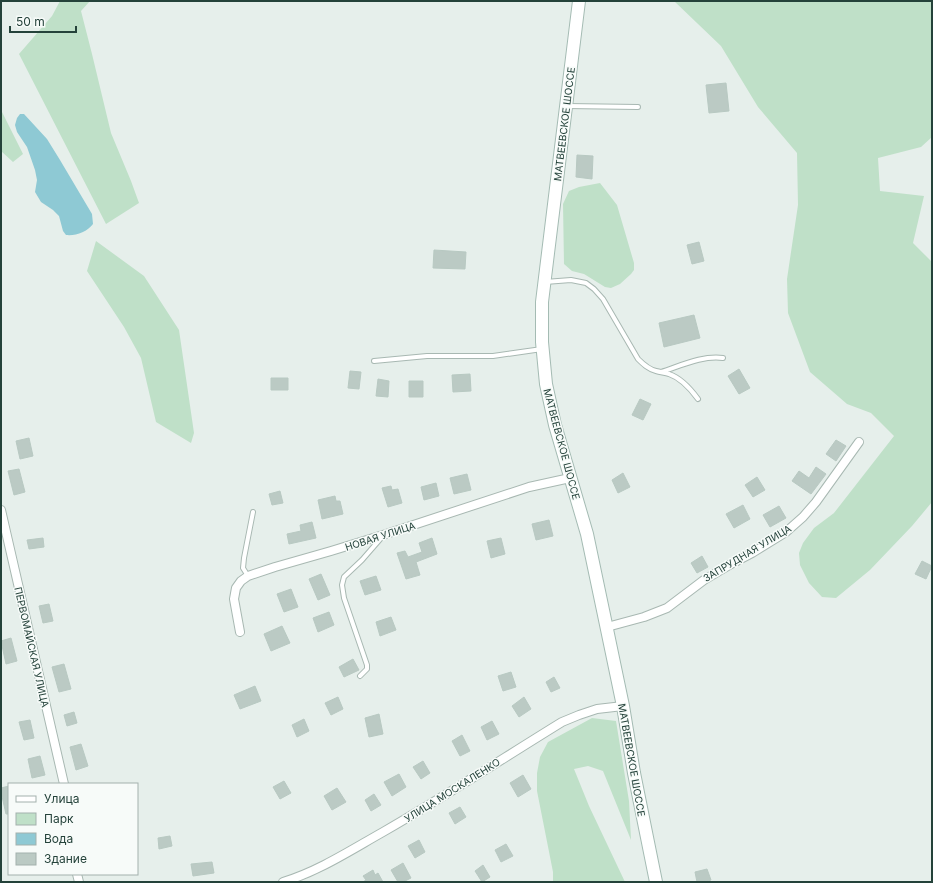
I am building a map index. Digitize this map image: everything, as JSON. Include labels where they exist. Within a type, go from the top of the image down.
[{"type":"main road","name":"МАТВЕЕВСКОЕ ШОССЕ","points":[[579,1],[542,302],[543,349],[546,384],[555,425],[587,534],[623,706],[634,773],[656,882]]},
{"type":"street","name":"ЗАПРУДНАЯ УЛИЦА","points":[[607,627],[644,618],[667,608],[704,580],[786,532],[803,517],[816,502],[859,442]]},
{"type":"street","name":"НОВАЯ УЛИЦА","points":[[248,576],[383,535],[530,487],[570,478]]},
{"type":"street","name":"ПЕРВОМАЙСКАЯ УЛИЦА","points":[[1,510],[64,783]]},
{"type":"street","points":[[240,632],[234,599],[236,588],[241,581],[248,576]]},
{"type":"street","name":"УЛИЦА МОСКАЛЕНКО","points":[[283,882],[297,878],[354,849],[562,722],[596,709],[623,706]]},
{"type":"lane","points":[[566,106],[638,107]]},
{"type":"lane","points":[[545,282],[571,280],[586,283],[594,289],[603,300],[638,359],[654,371],[669,374],[683,382],[698,399]]},
{"type":"lane","points":[[374,361],[427,356],[493,356],[543,349]]},
{"type":"lane","points":[[661,372],[704,358],[723,358]]},
{"type":"lane","points":[[248,576],[243,568],[253,512]]},
{"type":"lane","points":[[360,676],[367,668],[367,665],[344,598],[342,585],[344,577],[362,560],[383,535]]},
{"type":"green space","points":[[60,1],[90,1],[81,11],[111,133],[139,203],[106,224],[19,54],[52,16]]},
{"type":"green space","points":[[674,1],[932,1],[932,137],[921,147],[878,158],[880,191],[924,196],[913,243],[932,262],[932,502],[912,526],[870,570],[836,598],[822,597],[809,583],[800,565],[799,553],[803,543],[814,528],[834,513],[894,436],[871,413],[847,404],[810,372],[788,313],[787,279],[798,205],[797,153],[758,107],[721,46]]},
{"type":"green space","points":[[1,110],[23,154],[13,162],[1,151]]},
{"type":"green space","points":[[600,183],[617,205],[634,263],[634,270],[631,274],[620,284],[611,288],[605,287],[584,274],[572,271],[564,264],[563,204],[569,191],[579,187]]},
{"type":"green space","points":[[96,241],[144,276],[179,330],[194,433],[191,443],[156,422],[141,358],[124,327],[87,271]]},
{"type":"green space","points":[[592,718],[616,721],[629,801],[631,840],[603,771],[588,766],[574,769],[589,806],[625,882],[553,882],[553,872],[537,791],[537,773],[540,757],[548,742]]},
{"type":"water","points":[[20,114],[24,114],[47,139],[92,214],[93,224],[91,227],[77,234],[66,235],[63,231],[59,216],[41,202],[35,192],[37,180],[35,170],[27,147],[17,132],[15,125]]},
{"type":"building","points":[[726,83],[729,111],[709,113],[706,85]]},
{"type":"building","points":[[577,155],[593,156],[592,179],[576,177]]},
{"type":"building","points":[[699,242],[704,261],[692,264],[687,245]]},
{"type":"building","points":[[434,250],[466,252],[465,269],[433,268]]},
{"type":"building","points":[[694,315],[700,338],[664,347],[659,323]]},
{"type":"building","points":[[739,369],[750,388],[739,394],[728,376]]},
{"type":"building","points":[[350,371],[361,372],[359,389],[348,388]]},
{"type":"building","points":[[470,374],[471,391],[453,392],[452,375]]},
{"type":"building","points":[[271,378],[288,378],[288,390],[271,390]]},
{"type":"building","points":[[378,379],[389,381],[388,397],[376,396]]},
{"type":"building","points":[[409,381],[423,381],[423,397],[409,397]]},
{"type":"building","points":[[640,399],[651,404],[643,420],[632,415]]},
{"type":"building","points":[[29,438],[33,456],[20,459],[16,441]]},
{"type":"building","points":[[836,440],[846,446],[836,461],[826,454]]},
{"type":"building","points":[[816,467],[826,474],[811,494],[792,481],[799,471],[809,478]]},
{"type":"building","points":[[19,469],[25,492],[14,495],[8,471]]},
{"type":"building","points":[[623,473],[630,487],[618,493],[612,480]]},
{"type":"building","points":[[467,474],[471,490],[454,494],[450,478]]},
{"type":"building","points":[[757,477],[765,490],[753,497],[745,485]]},
{"type":"building","points":[[436,483],[439,496],[424,500],[421,487]]},
{"type":"building","points":[[391,486],[392,490],[398,489],[402,503],[388,507],[382,488]]},
{"type":"building","points":[[280,491],[283,503],[272,505],[269,494]]},
{"type":"building","points":[[335,496],[336,501],[340,501],[343,514],[322,519],[318,500]]},
{"type":"building","points":[[743,505],[750,519],[734,528],[726,514]]},
{"type":"building","points":[[779,506],[786,518],[770,527],[763,515]]},
{"type":"building","points":[[549,520],[553,536],[536,540],[532,524]]},
{"type":"building","points":[[312,522],[316,538],[289,544],[287,534],[301,531],[300,525]]},
{"type":"building","points":[[43,538],[44,547],[29,549],[27,540]]},
{"type":"building","points":[[432,538],[437,554],[416,562],[420,575],[406,579],[397,553],[405,551],[408,557],[422,552],[419,543]]},
{"type":"building","points":[[501,538],[505,554],[491,558],[487,541]]},
{"type":"building","points":[[702,556],[708,567],[697,573],[691,563]]},
{"type":"building","points":[[922,561],[932,566],[926,579],[915,574]]},
{"type":"building","points":[[321,574],[330,595],[318,600],[309,579]]},
{"type":"building","points":[[376,576],[381,590],[365,595],[360,581]]},
{"type":"building","points":[[291,589],[298,607],[284,612],[277,594]]},
{"type":"building","points":[[49,604],[53,621],[43,623],[39,606]]},
{"type":"building","points":[[329,612],[334,625],[318,632],[313,618]]},
{"type":"building","points":[[391,617],[396,630],[380,636],[376,622]]},
{"type":"building","points":[[282,626],[290,643],[271,651],[264,634]]},
{"type":"building","points":[[11,638],[17,661],[6,664],[1,641]]},
{"type":"building","points":[[353,659],[359,670],[344,677],[339,667]]},
{"type":"building","points":[[64,664],[71,689],[59,692],[52,667]]},
{"type":"building","points":[[511,672],[516,687],[503,691],[498,676]]},
{"type":"building","points":[[554,677],[560,688],[551,692],[546,682]]},
{"type":"building","points":[[255,686],[261,701],[240,709],[234,695]]},
{"type":"building","points":[[338,697],[343,709],[331,715],[325,703]]},
{"type":"building","points":[[524,697],[531,709],[519,717],[512,706]]},
{"type":"building","points":[[74,712],[77,723],[67,726],[64,715]]},
{"type":"building","points":[[379,714],[383,734],[369,737],[365,718]]},
{"type":"building","points":[[304,719],[309,731],[297,737],[292,725]]},
{"type":"building","points":[[30,720],[34,738],[24,740],[19,722]]},
{"type":"building","points":[[492,721],[499,734],[487,740],[481,727]]},
{"type":"building","points":[[462,735],[470,751],[460,756],[452,741]]},
{"type":"building","points":[[81,744],[88,766],[76,770],[70,747]]},
{"type":"building","points":[[40,756],[45,775],[32,778],[28,759]]},
{"type":"building","points":[[423,761],[430,773],[421,779],[413,767]]},
{"type":"building","points":[[399,774],[406,787],[392,796],[384,782]]},
{"type":"building","points":[[523,775],[531,789],[518,797],[510,783]]},
{"type":"building","points":[[284,781],[291,793],[280,799],[273,787]]},
{"type":"building","points":[[8,786],[8,814],[6,814],[1,788]]},
{"type":"building","points":[[337,788],[346,802],[332,810],[324,796]]},
{"type":"building","points":[[374,794],[381,805],[371,811],[365,800]]},
{"type":"building","points":[[460,807],[466,817],[455,824],[449,813]]},
{"type":"building","points":[[170,836],[172,846],[159,849],[158,838]]},
{"type":"building","points":[[419,840],[425,852],[415,858],[408,846]]},
{"type":"building","points":[[506,844],[513,856],[501,862],[495,850]]},
{"type":"building","points":[[212,862],[214,873],[193,876],[191,864]]},
{"type":"building","points":[[403,863],[411,878],[403,882],[398,882],[391,870]]},
{"type":"building","points":[[483,865],[490,877],[482,882],[475,871]]},
{"type":"building","points":[[707,869],[711,880],[697,882],[695,872]]},
{"type":"building","points":[[373,870],[375,875],[378,873],[383,882],[363,882],[366,880],[363,876]]}]
